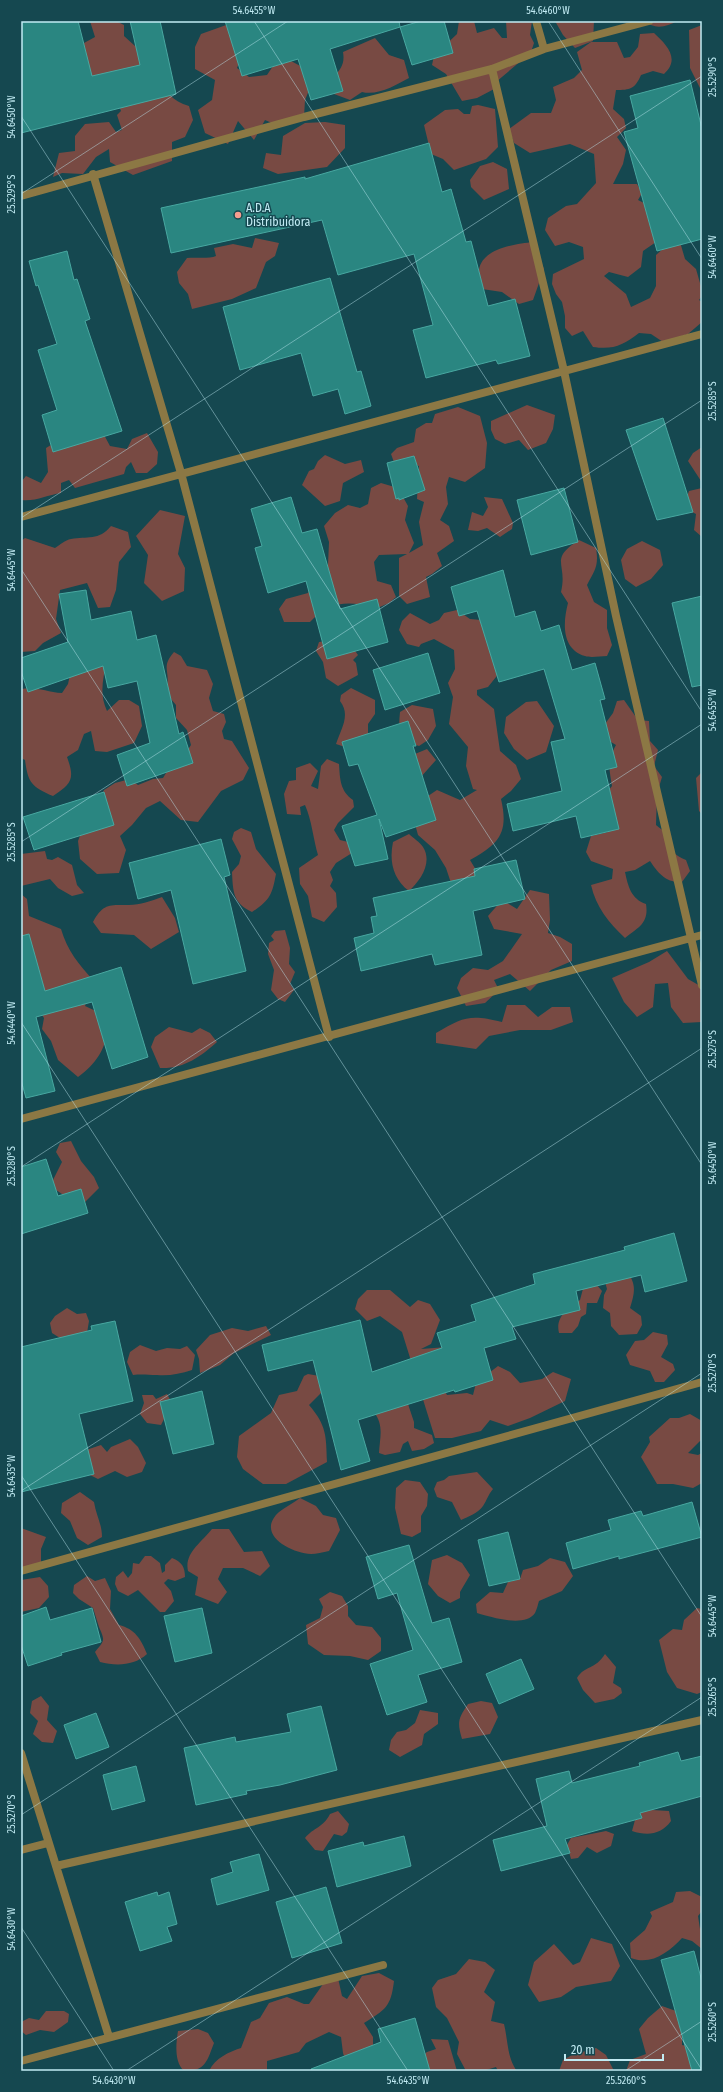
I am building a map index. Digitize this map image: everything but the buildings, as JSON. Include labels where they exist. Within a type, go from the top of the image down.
[{"type":"street","points":[[536,21],[544,49]]},
{"type":"street","points":[[21,196],[93,174],[492,68],[544,49],[649,21]]},
{"type":"street","points":[[492,68],[564,371],[616,616],[702,985]]},
{"type":"street","points":[[93,174],[181,473],[329,1037]]},
{"type":"street","points":[[21,517],[702,334]]},
{"type":"street","points":[[21,1119],[702,935]]},
{"type":"street","points":[[21,1571],[702,1382]]},
{"type":"street","points":[[56,1866],[702,1720]]},
{"type":"street","points":[[21,1753],[109,2037]]},
{"type":"street","points":[[21,1850],[48,1843]]},
{"type":"street","points":[[21,2061],[383,1965]]},
{"type":"shaded area","points":[[90,21],[116,21],[124,25],[124,36],[135,46],[149,38],[156,70],[164,88],[178,101],[189,106],[193,120],[185,137],[172,142],[172,161],[133,175],[110,162],[109,149],[96,157],[83,174],[62,173],[53,177],[59,153],[75,151],[75,136],[85,124],[109,122],[116,132],[122,130],[117,115],[121,111],[114,93],[94,81],[62,55],[95,37]]},
{"type":"shaded area","points":[[459,21],[474,21],[477,33],[494,28],[502,38],[507,38],[506,21],[532,21],[530,35],[534,43],[530,55],[496,82],[498,87],[477,98],[462,101],[446,74],[432,65],[434,56],[457,34]]},
{"type":"shaded area","points":[[555,21],[594,21],[593,41],[575,48],[563,35]]},
{"type":"shaded area","points":[[645,21],[677,21],[669,25],[656,27]]},
{"type":"shaded area","points":[[229,24],[246,44],[237,68],[249,77],[267,75],[273,66],[291,61],[304,68],[314,78],[305,100],[304,117],[281,127],[265,120],[254,140],[238,121],[228,144],[205,133],[198,110],[212,100],[215,80],[195,69],[195,47],[201,34]]},
{"type":"shaded area","points":[[702,25],[702,92],[690,68],[689,30]]},
{"type":"shaded area","points":[[654,33],[670,52],[671,63],[664,74],[653,71],[641,75],[637,83],[632,88],[616,90],[613,109],[624,119],[626,128],[617,137],[626,150],[623,164],[613,184],[637,184],[642,193],[638,200],[648,205],[656,242],[643,251],[641,267],[628,277],[609,272],[604,276],[626,294],[631,307],[650,298],[656,286],[656,255],[665,247],[680,242],[685,259],[696,269],[702,290],[702,296],[699,300],[702,302],[702,322],[688,334],[663,342],[651,334],[639,333],[618,346],[607,348],[593,347],[583,331],[572,336],[565,328],[565,316],[562,302],[556,294],[552,284],[553,274],[584,259],[583,247],[569,242],[555,246],[545,230],[548,218],[566,206],[577,204],[596,183],[594,154],[570,144],[530,153],[514,143],[509,129],[531,113],[551,113],[556,100],[553,87],[574,78],[582,70],[577,52],[591,42],[617,42],[624,58],[630,57],[638,47],[640,34]]},
{"type":"shaded area","points":[[375,38],[389,55],[404,60],[409,78],[393,87],[380,91],[368,93],[362,92],[350,100],[334,94],[333,78],[342,66],[343,52]]},
{"type":"shaded area","points":[[478,105],[495,109],[498,147],[486,159],[454,170],[443,159],[431,154],[424,125],[445,110],[458,109],[464,114],[470,114],[472,106]]},
{"type":"shaded area","points":[[325,122],[345,125],[345,148],[327,167],[278,174],[263,168],[266,153],[281,155],[283,136],[305,123]]},
{"type":"shaded area","points":[[493,162],[507,169],[509,189],[484,200],[471,187],[470,180],[480,166]]},
{"type":"shaded area","points":[[255,238],[279,243],[275,256],[266,262],[256,288],[232,299],[192,309],[188,294],[179,283],[177,272],[187,258],[213,257],[216,256],[214,248],[233,244],[252,248]]},
{"type":"shaded area","points":[[533,242],[544,269],[533,300],[519,304],[502,292],[482,289],[479,270],[481,263],[486,257],[501,248]]},
{"type":"shaded area","points":[[527,405],[555,415],[553,429],[546,443],[528,450],[519,440],[505,444],[495,439],[491,430],[491,421]]},
{"type":"shaded area","points":[[458,407],[480,416],[487,443],[485,468],[465,482],[449,477],[446,487],[448,504],[440,520],[449,526],[454,541],[437,553],[442,566],[426,577],[430,597],[407,604],[399,596],[399,558],[407,554],[379,555],[374,562],[377,581],[391,585],[396,597],[389,603],[375,609],[357,604],[340,604],[325,610],[310,622],[284,622],[279,609],[286,599],[308,593],[313,577],[328,565],[329,542],[324,526],[335,513],[348,505],[360,508],[368,504],[371,488],[381,483],[398,488],[408,506],[405,520],[414,543],[409,553],[423,545],[419,522],[424,502],[417,499],[419,466],[409,463],[395,465],[391,454],[397,448],[414,442],[416,429],[426,423],[432,423],[435,414]]},
{"type":"shaded area","points":[[103,433],[110,446],[127,449],[132,439],[147,433],[158,452],[157,464],[147,473],[136,473],[131,462],[126,467],[124,474],[75,488],[69,480],[61,483],[61,493],[36,499],[21,500],[21,482],[26,476],[41,483],[48,472],[46,448],[56,442]]},
{"type":"shaded area","points":[[702,447],[701,481],[688,461],[693,453]]},
{"type":"shaded area","points":[[325,455],[345,464],[361,460],[364,472],[343,483],[340,501],[325,506],[302,485],[309,471],[314,469],[318,461]]},
{"type":"shaded area","points":[[702,488],[702,537],[694,530],[696,514],[686,509],[685,502],[689,491]]},
{"type":"shaded area","points":[[484,497],[502,499],[513,523],[512,529],[500,537],[487,528],[478,531],[468,530],[472,512],[483,516],[488,507]]},
{"type":"shaded area","points":[[160,510],[185,516],[178,554],[185,568],[184,591],[162,601],[144,583],[148,555],[136,536]]},
{"type":"shaded area","points":[[111,526],[128,532],[131,547],[119,562],[116,590],[110,607],[98,608],[87,583],[60,590],[56,619],[61,633],[43,643],[35,651],[21,652],[21,541],[25,538],[55,548],[65,541],[97,536],[102,534]]},
{"type":"shaded area","points":[[579,540],[596,548],[597,564],[587,585],[594,602],[607,610],[607,628],[612,645],[607,656],[587,657],[577,652],[568,641],[566,634],[565,618],[568,603],[561,592],[563,582],[561,563],[564,552]]},
{"type":"shaded area","points":[[642,541],[660,550],[663,565],[651,579],[636,587],[625,579],[621,560],[627,549]]},
{"type":"shaded area","points":[[457,610],[470,619],[481,620],[500,672],[488,687],[477,690],[477,695],[494,709],[500,751],[516,765],[521,779],[511,791],[501,799],[504,821],[495,843],[470,860],[479,875],[454,892],[446,868],[435,850],[418,835],[415,824],[425,798],[437,790],[460,800],[477,790],[473,789],[466,766],[468,747],[449,724],[453,697],[448,683],[455,669],[454,650],[434,639],[421,644],[419,647],[407,644],[399,630],[402,621],[410,613],[430,624],[439,620],[444,613]]},
{"type":"shaded area","points":[[334,640],[348,641],[358,655],[353,660],[356,663],[358,675],[338,686],[326,678],[323,662],[316,651],[319,642]]},
{"type":"shaded area","points":[[174,652],[181,656],[187,666],[207,670],[213,684],[209,698],[213,711],[224,714],[226,722],[222,731],[224,739],[232,741],[249,768],[243,780],[221,791],[198,822],[181,820],[160,801],[146,808],[132,825],[120,836],[126,850],[119,873],[97,874],[80,859],[78,841],[84,825],[99,804],[104,790],[115,783],[130,779],[138,785],[153,779],[163,778],[172,763],[185,754],[191,745],[187,730],[176,718],[176,705],[165,692],[168,680],[167,663]]},
{"type":"shaded area","points":[[107,661],[102,692],[107,711],[119,700],[129,700],[139,706],[142,726],[134,743],[107,752],[95,751],[91,731],[84,734],[78,750],[67,757],[71,771],[68,784],[53,796],[40,790],[32,783],[29,779],[25,760],[21,758],[21,689],[26,688],[62,693],[68,684],[71,670]]},
{"type":"shaded area","points":[[351,688],[375,700],[375,714],[368,724],[368,737],[348,748],[336,744],[345,717],[345,712],[340,701],[341,695]]},
{"type":"shaded area","points":[[624,700],[638,720],[649,721],[650,741],[658,750],[654,766],[662,777],[657,794],[656,825],[666,833],[674,853],[686,860],[690,871],[682,882],[667,879],[650,861],[635,870],[625,872],[631,891],[637,899],[646,904],[647,910],[642,924],[625,938],[604,914],[596,900],[591,885],[612,879],[613,869],[591,861],[586,852],[591,836],[608,832],[602,808],[605,798],[612,786],[610,760],[616,745],[606,739],[602,728],[613,713],[617,701]]},
{"type":"shaded area","points":[[537,701],[554,726],[546,752],[527,760],[514,749],[504,733],[506,717],[526,702]]},
{"type":"shaded area","points":[[412,705],[433,709],[436,726],[428,740],[419,746],[407,740],[401,734],[399,725],[400,712]]},
{"type":"shaded area","points":[[427,749],[436,760],[420,778],[415,754]]},
{"type":"shaded area","points":[[327,759],[339,764],[343,789],[345,793],[353,800],[354,807],[338,823],[334,830],[340,840],[348,842],[352,853],[336,863],[330,872],[333,880],[330,886],[336,893],[337,907],[324,922],[312,917],[308,896],[300,884],[299,868],[318,855],[309,817],[305,805],[300,807],[301,815],[287,814],[284,794],[289,781],[296,780],[296,768],[310,763],[318,771],[311,786],[318,789],[321,766]]},
{"type":"shaded area","points":[[702,772],[702,814],[699,811],[696,778]]},
{"type":"shaded area","points":[[241,828],[251,832],[256,849],[276,874],[269,896],[263,904],[252,912],[246,909],[238,901],[235,896],[233,885],[232,872],[239,864],[241,856],[232,839],[234,832]]},
{"type":"shaded area","points":[[409,834],[423,847],[427,859],[421,877],[409,891],[399,881],[396,875],[392,863],[392,849],[393,842]]},
{"type":"shaded area","points":[[45,851],[47,859],[52,860],[58,857],[72,865],[77,885],[84,893],[72,896],[58,888],[50,879],[21,886],[21,854]]},
{"type":"shaded area","points":[[530,890],[549,894],[550,920],[548,933],[560,937],[572,944],[572,961],[551,970],[530,991],[510,974],[494,980],[499,990],[485,1003],[466,1006],[457,988],[461,978],[473,968],[488,970],[503,961],[522,934],[494,929],[488,916],[502,900],[517,909]]},
{"type":"shaded area","points":[[21,894],[27,899],[29,916],[61,929],[74,957],[94,981],[85,1006],[100,1013],[105,1029],[105,1041],[96,1059],[88,1069],[78,1077],[58,1060],[51,1041],[42,1029],[44,1018],[29,989],[25,974],[21,942]]},
{"type":"shaded area","points":[[162,897],[175,918],[179,932],[151,949],[134,935],[101,933],[93,922],[100,911],[108,906],[137,904]]},
{"type":"shaded area","points":[[285,930],[290,948],[289,964],[295,972],[290,984],[294,990],[285,1002],[278,999],[271,990],[274,970],[268,954],[269,943],[274,940],[271,936],[275,931]]},
{"type":"shaded area","points":[[667,951],[688,979],[702,987],[702,1022],[683,1023],[671,1007],[668,983],[655,984],[653,1007],[637,1017],[624,1002],[612,978],[649,962]]},
{"type":"shaded area","points":[[507,1005],[525,1005],[538,1017],[552,1007],[570,1007],[573,1022],[551,1030],[520,1030],[489,1036],[476,1049],[436,1043],[436,1033],[460,1020],[467,1018],[482,1018],[502,1022]]},
{"type":"shaded area","points":[[169,1027],[192,1033],[200,1028],[210,1033],[217,1042],[204,1053],[191,1061],[169,1068],[160,1068],[151,1047],[155,1037]]},
{"type":"shaded area","points":[[71,1141],[81,1161],[94,1177],[99,1188],[85,1202],[62,1194],[50,1186],[62,1162],[56,1152],[60,1143]]},
{"type":"shaded area","points":[[624,1267],[631,1277],[634,1286],[630,1308],[641,1316],[642,1325],[637,1334],[619,1335],[611,1326],[610,1313],[603,1308],[604,1295],[607,1289],[604,1278]]},
{"type":"shaded area","points":[[596,1284],[602,1291],[597,1303],[587,1303],[586,1314],[581,1317],[578,1326],[572,1333],[559,1333],[558,1327],[561,1318],[571,1306],[580,1300],[584,1285]]},
{"type":"shaded area","points":[[367,1290],[390,1290],[410,1307],[418,1300],[430,1304],[440,1320],[431,1344],[421,1349],[447,1347],[443,1388],[447,1395],[467,1393],[473,1395],[476,1383],[498,1366],[510,1372],[520,1383],[542,1379],[553,1372],[571,1379],[565,1401],[530,1418],[508,1426],[490,1420],[481,1431],[452,1438],[435,1438],[402,1332],[380,1316],[367,1321],[355,1309],[358,1299]]},
{"type":"shaded area","points":[[67,1308],[77,1314],[86,1313],[89,1321],[87,1333],[68,1343],[52,1333],[50,1323],[55,1316]]},
{"type":"shaded area","points":[[266,1326],[271,1335],[234,1353],[220,1365],[200,1373],[199,1359],[196,1350],[210,1335],[232,1328],[248,1331]]},
{"type":"shaded area","points":[[653,1332],[667,1335],[668,1344],[661,1357],[673,1364],[675,1370],[664,1382],[655,1382],[650,1371],[630,1365],[626,1355],[635,1341],[644,1340]]},
{"type":"shaded area","points":[[140,1345],[156,1351],[167,1348],[180,1349],[187,1346],[195,1355],[192,1370],[170,1375],[133,1375],[127,1362],[130,1352]]},
{"type":"shaded area","points":[[308,1374],[325,1377],[328,1386],[309,1405],[315,1412],[322,1425],[326,1438],[327,1462],[286,1484],[263,1484],[243,1469],[237,1457],[239,1436],[271,1413],[279,1395],[297,1391],[304,1376]]},
{"type":"shaded area","points":[[167,1394],[172,1403],[161,1425],[147,1423],[140,1414],[144,1403],[142,1395],[153,1395],[156,1399]]},
{"type":"shaded area","points":[[399,1401],[408,1404],[414,1422],[414,1428],[432,1435],[434,1443],[424,1449],[412,1451],[408,1441],[403,1444],[400,1452],[385,1455],[379,1453],[380,1427],[374,1412]]},
{"type":"shaded area","points":[[690,1414],[702,1421],[702,1439],[688,1453],[698,1455],[702,1453],[702,1483],[693,1488],[673,1484],[657,1484],[641,1457],[650,1442],[649,1437],[670,1418],[679,1418]]},
{"type":"shaded area","points":[[130,1439],[138,1447],[146,1463],[142,1472],[127,1477],[115,1471],[98,1479],[86,1473],[86,1450],[101,1445],[107,1452],[111,1447]]},
{"type":"shaded area","points":[[477,1472],[493,1489],[478,1511],[461,1520],[452,1502],[437,1497],[434,1489],[437,1482],[444,1480],[449,1476]]},
{"type":"shaded area","points":[[405,1480],[420,1482],[428,1494],[427,1506],[421,1516],[421,1532],[412,1537],[401,1534],[395,1508],[396,1488]]},
{"type":"shaded area","points":[[80,1492],[94,1502],[102,1532],[102,1537],[88,1545],[77,1538],[70,1521],[61,1513],[62,1503]]},
{"type":"shaded area","points":[[300,1498],[316,1506],[323,1515],[336,1518],[340,1530],[329,1551],[313,1554],[303,1553],[285,1546],[273,1535],[271,1528],[273,1520],[279,1512]]},
{"type":"shaded area","points":[[21,1528],[46,1537],[41,1549],[41,1562],[21,1569]]},
{"type":"shaded area","points":[[212,1529],[229,1529],[244,1552],[262,1551],[270,1566],[260,1576],[243,1568],[223,1568],[218,1579],[227,1592],[218,1604],[195,1595],[198,1577],[188,1571],[187,1565],[194,1548]]},
{"type":"shaded area","points":[[447,1555],[462,1563],[470,1575],[460,1592],[460,1598],[450,1603],[438,1596],[428,1584],[432,1560]]},
{"type":"shaded area","points":[[145,1556],[151,1556],[160,1563],[162,1573],[165,1571],[165,1565],[172,1558],[181,1563],[184,1568],[185,1577],[175,1581],[168,1579],[164,1583],[171,1591],[174,1601],[165,1612],[160,1612],[138,1590],[128,1596],[118,1591],[115,1584],[116,1577],[123,1571],[128,1578],[132,1573],[133,1563],[139,1564]]},
{"type":"shaded area","points":[[550,1558],[565,1562],[573,1576],[562,1591],[539,1601],[535,1613],[530,1617],[524,1620],[516,1621],[477,1613],[476,1604],[490,1592],[503,1593],[508,1582],[520,1579],[523,1570],[538,1566]]},
{"type":"shaded area","points":[[87,1576],[95,1581],[105,1578],[111,1591],[110,1609],[119,1625],[129,1629],[140,1639],[147,1654],[142,1658],[125,1664],[100,1662],[95,1652],[102,1643],[103,1638],[93,1608],[73,1593],[74,1585]]},
{"type":"shaded area","points":[[40,1577],[48,1586],[49,1597],[39,1608],[21,1612],[21,1580]]},
{"type":"shaded area","points":[[330,1592],[342,1596],[348,1606],[348,1616],[356,1625],[372,1627],[381,1638],[381,1651],[368,1660],[350,1656],[324,1655],[308,1644],[306,1625],[320,1618],[323,1607],[319,1599]]},
{"type":"shaded area","points":[[697,1608],[702,1609],[702,1692],[697,1694],[677,1688],[667,1672],[659,1640],[673,1629],[682,1630],[684,1620]]},
{"type":"shaded area","points":[[605,1654],[616,1667],[613,1683],[621,1688],[622,1693],[614,1699],[595,1703],[583,1690],[577,1678],[583,1671],[598,1663]]},
{"type":"shaded area","points":[[41,1696],[49,1706],[47,1720],[57,1731],[53,1743],[42,1742],[33,1734],[38,1721],[30,1713],[32,1701]]},
{"type":"shaded area","points":[[481,1701],[492,1703],[498,1717],[490,1734],[462,1739],[459,1721],[462,1713],[468,1704]]},
{"type":"shaded area","points":[[420,1710],[438,1713],[438,1724],[424,1734],[422,1745],[400,1757],[389,1750],[391,1740],[397,1732],[406,1730],[415,1723]]},
{"type":"shaded area","points":[[635,1792],[647,1794],[652,1810],[669,1811],[671,1821],[667,1826],[658,1832],[648,1834],[632,1831],[635,1820],[642,1818]]},
{"type":"shaded area","points":[[338,1811],[349,1824],[347,1832],[342,1836],[334,1834],[323,1851],[315,1850],[305,1838],[321,1825],[330,1814]]},
{"type":"shaded area","points":[[606,1831],[614,1834],[611,1846],[597,1853],[587,1847],[578,1858],[571,1859],[567,1845],[571,1838]]},
{"type":"shaded area","points":[[690,1891],[702,1897],[702,1911],[698,1916],[700,1929],[702,1923],[702,1949],[692,1941],[682,1938],[665,1953],[652,1959],[638,1960],[631,1958],[630,1943],[645,1930],[652,1916],[650,1912],[673,1902],[676,1892]]},
{"type":"shaded area","points":[[591,1938],[612,1944],[620,1966],[611,1981],[576,1987],[561,1997],[539,2002],[528,1985],[534,1962],[554,1944],[573,1965],[580,1962]]},
{"type":"shaded area","points":[[469,1959],[485,1962],[495,1970],[484,1992],[495,2002],[491,2021],[504,2024],[511,2060],[517,2071],[498,2071],[496,2067],[483,2071],[466,2071],[457,2054],[459,2042],[447,2018],[436,2007],[432,1988],[438,1980],[456,1974]]},
{"type":"shaded area","points":[[379,1973],[394,1981],[391,1997],[386,2007],[382,2011],[364,2023],[373,2037],[373,2049],[349,2071],[343,2053],[341,2037],[329,2032],[306,2043],[299,2052],[267,2061],[267,2071],[209,2071],[219,2059],[241,2048],[251,2022],[260,2018],[269,2003],[287,1997],[304,2004],[309,2004],[328,1977],[338,1978],[342,1996],[347,1999],[362,1976]]},
{"type":"shaded area","points":[[662,2006],[676,2011],[682,2036],[682,2045],[697,2048],[696,2071],[626,2071],[630,2060],[646,2054],[639,2029],[648,2018]]},
{"type":"shaded area","points":[[46,2011],[64,2011],[69,2014],[68,2022],[54,2032],[40,2030],[26,2035],[21,2031],[21,2022],[29,2018],[39,2020]]},
{"type":"shaded area","points":[[198,2029],[208,2033],[214,2043],[205,2064],[191,2071],[184,2071],[177,2058],[176,2047],[178,2031]]},
{"type":"shaded area","points":[[431,2039],[448,2040],[457,2071],[403,2071],[427,2052],[436,2049]]},
{"type":"shaded area","points":[[596,2048],[606,2055],[614,2071],[559,2071],[563,2060],[572,2055]]},
{"type":"place","name":"A.D.A Distribuidora","points":[[238,215]]}]
